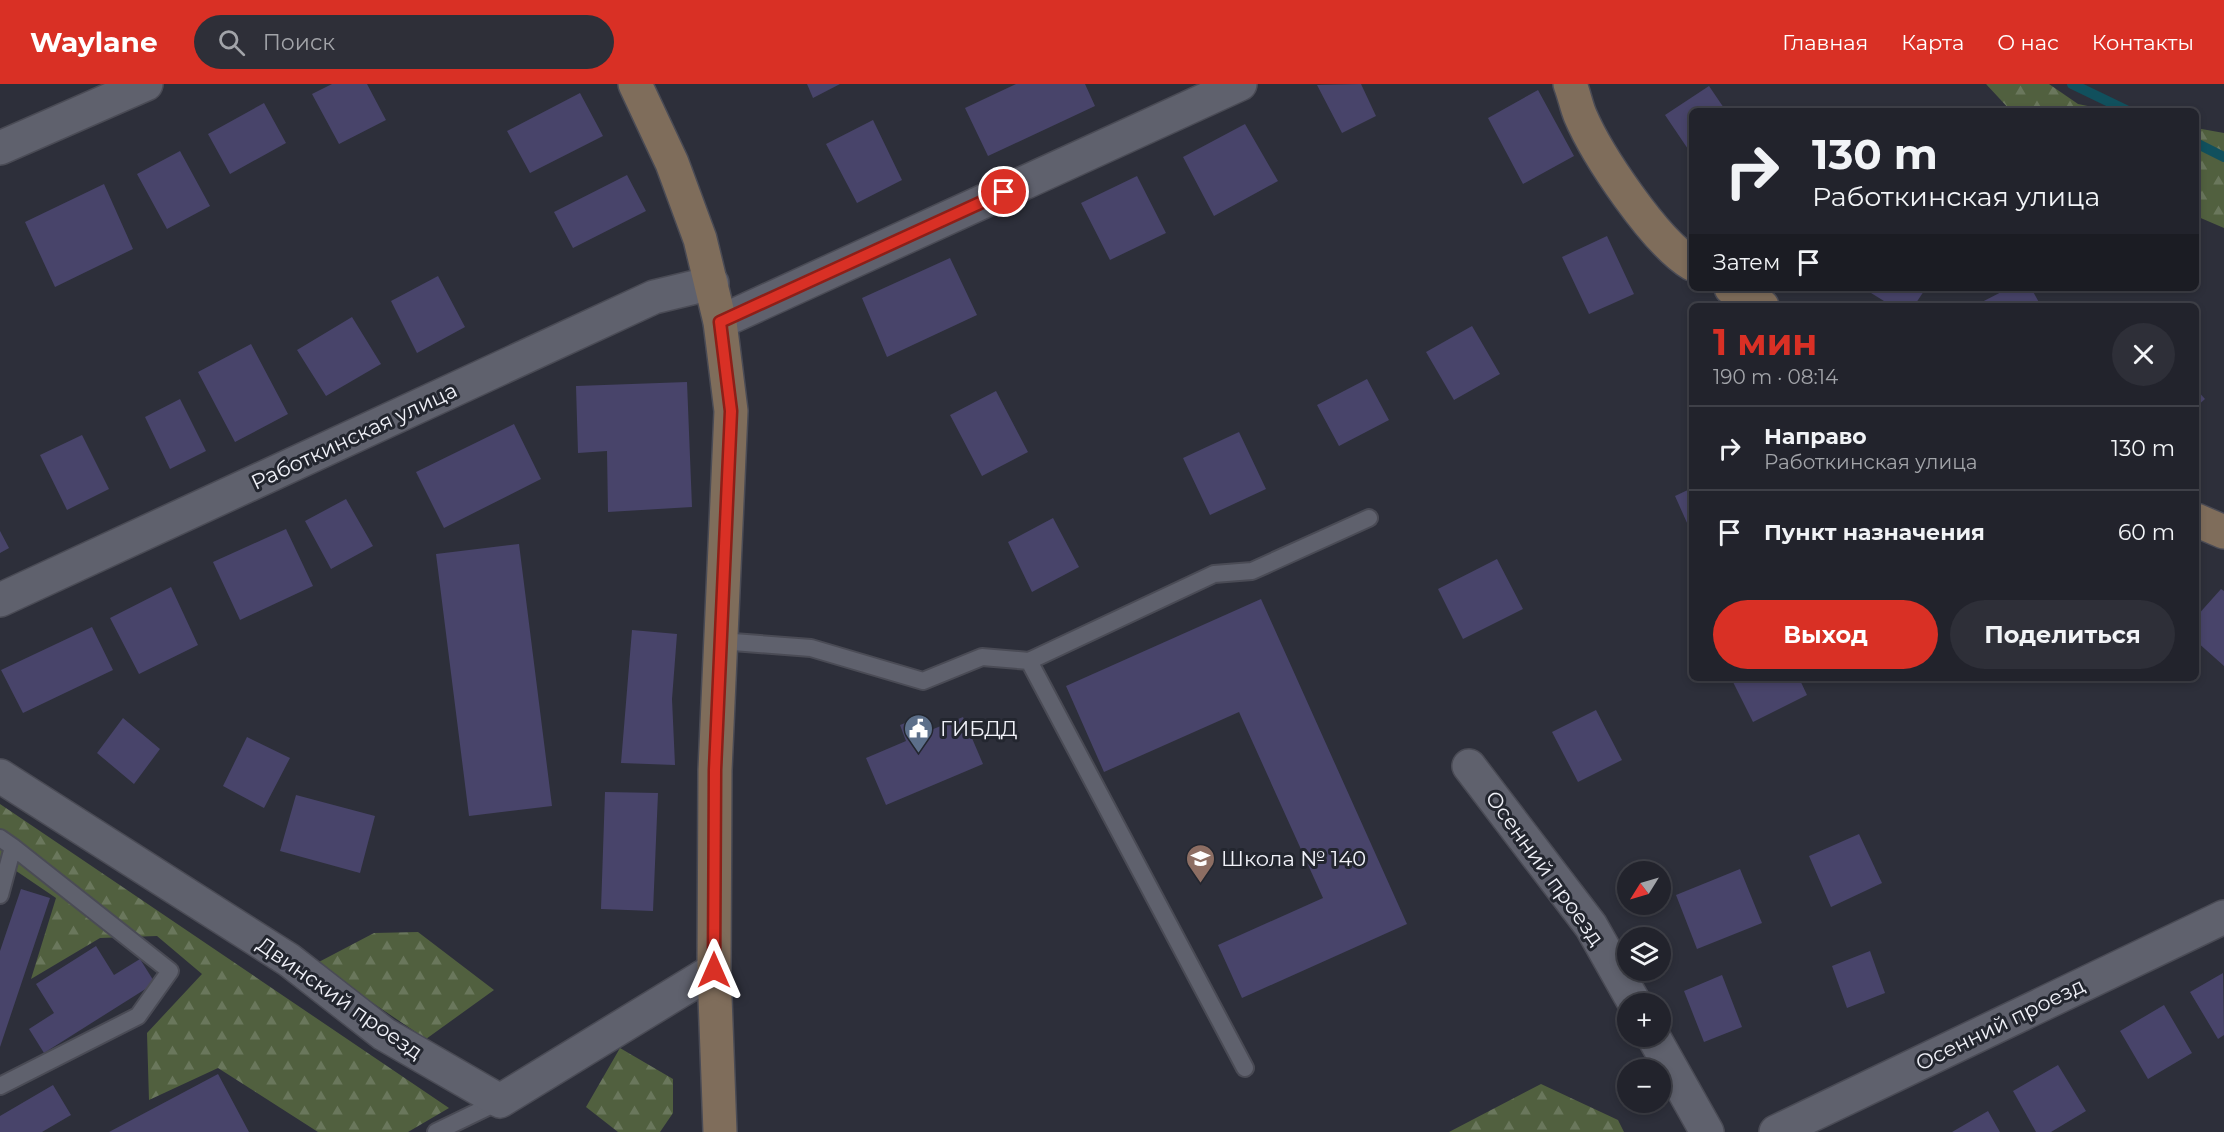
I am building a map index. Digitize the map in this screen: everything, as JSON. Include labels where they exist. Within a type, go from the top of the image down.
[{"type":"street","points":[[0,148],[146,84]]},
{"type":"street","points":[[635,84],[672,163],[700,239],[720,322],[731,411],[715,770],[714,970],[720,1132]]},
{"type":"street","points":[[720,322],[1240,84]]},
{"type":"street","points":[[1570,84],[1581,116],[1614,174],[1648,221],[1689,261]]},
{"type":"street","name":"Работкинская улица","points":[[0,600],[654,297],[712,283]]},
{"type":"street","points":[[1736,291],[1757,303]]},
{"type":"street","points":[[2199,521],[2224,532]]},
{"type":"street","name":"Осенний проезд","points":[[1469,765],[1591,926],[1629,993]]},
{"type":"street","name":"Двинский проезд","points":[[0,776],[289,960],[384,1034],[500,1101]]},
{"type":"street","name":"Осенний проезд","points":[[1776,1132],[2224,917]]},
{"type":"street","points":[[500,1101],[714,970]]},
{"type":"street","points":[[1659,1047],[1707,1132]]},
{"type":"lane","points":[[720,641],[811,648],[923,681],[982,657],[1029,661],[1214,574],[1252,572],[1369,518]]},
{"type":"lane","points":[[1029,661],[1245,1068]]},
{"type":"lane","points":[[0,895],[7,842]]},
{"type":"lane","points":[[0,1086],[138,1016],[170,971],[7,842]]},
{"type":"lane","points":[[436,1132],[500,1101]]},
{"type":"green space","points":[[1986,84],[2049,84],[2078,104],[2097,108],[2008,108]]},
{"type":"green space","points":[[2199,129],[2224,133],[2224,228],[2199,217]]},
{"type":"green space","points":[[0,804],[449,1108],[408,1132],[318,1132],[218,1068],[149,1100],[147,1033],[202,974],[157,936],[100,938],[31,979],[56,898],[0,860]]},
{"type":"green space","points":[[418,932],[494,990],[426,1039],[315,964],[374,933]]},
{"type":"green space","points":[[620,1048],[673,1079],[673,1113],[660,1132],[618,1132],[586,1107]]},
{"type":"green space","points":[[1541,1084],[1618,1120],[1624,1132],[1449,1132]]},
{"type":"building","points":[[332,84],[367,84],[386,120],[339,144],[312,94]]},
{"type":"building","points":[[807,84],[840,84],[813,98]]},
{"type":"building","points":[[1016,84],[1085,84],[1095,106],[988,156],[965,108]]},
{"type":"building","points":[[1361,84],[1376,116],[1342,133],[1317,85]]},
{"type":"building","points":[[1709,86],[1724,108],[1689,108],[1689,151],[1665,115]]},
{"type":"building","points":[[1538,90],[1574,156],[1523,184],[1488,118]]},
{"type":"building","points":[[580,93],[603,136],[530,173],[507,131]]},
{"type":"building","points":[[264,103],[286,143],[230,174],[208,134]]},
{"type":"building","points":[[873,120],[902,180],[857,203],[826,144]]},
{"type":"building","points":[[1245,124],[1278,181],[1214,216],[1183,157]]},
{"type":"building","points":[[180,151],[210,206],[167,229],[137,174]]},
{"type":"building","points":[[627,175],[646,211],[573,248],[554,212]]},
{"type":"building","points":[[1137,176],[1166,233],[1110,260],[1081,203]]},
{"type":"building","points":[[104,184],[133,249],[55,287],[25,222]]},
{"type":"building","points":[[1607,236],[1634,294],[1589,314],[1562,257]]},
{"type":"building","points":[[950,258],[977,315],[887,357],[862,298]]},
{"type":"building","points":[[438,276],[465,327],[417,353],[391,301]]},
{"type":"building","points":[[1868,291],[1924,291],[1916,303],[1887,303]]},
{"type":"building","points":[[2003,291],[2033,291],[2039,303],[1980,303]]},
{"type":"building","points":[[352,317],[381,364],[326,396],[297,350]]},
{"type":"building","points":[[1472,326],[1500,374],[1454,400],[1426,352]]},
{"type":"building","points":[[251,344],[288,414],[235,442],[198,372]]},
{"type":"building","points":[[1367,379],[1389,420],[1339,446],[1317,405]]},
{"type":"building","points":[[687,382],[692,507],[608,512],[607,451],[578,453],[576,386]]},
{"type":"building","points":[[996,391],[1028,452],[982,476],[950,415]]},
{"type":"building","points":[[2199,392],[2205,399],[2199,404]]},
{"type":"building","points":[[180,399],[206,451],[170,469],[145,417]]},
{"type":"building","points":[[514,424],[541,479],[444,528],[416,472]]},
{"type":"building","points":[[1239,432],[1266,489],[1210,515],[1183,458]]},
{"type":"building","points":[[82,435],[109,489],[67,510],[40,455]]},
{"type":"building","points":[[1689,489],[1689,527],[1675,496]]},
{"type":"building","points":[[346,499],[373,546],[331,569],[305,521]]},
{"type":"building","points":[[1053,518],[1079,567],[1032,592],[1008,542]]},
{"type":"building","points":[[286,529],[313,586],[240,620],[213,562]]},
{"type":"building","points":[[0,531],[9,548],[0,553]]},
{"type":"building","points":[[519,544],[552,806],[469,816],[436,554]]},
{"type":"building","points":[[1497,559],[1523,609],[1463,639],[1438,589]]},
{"type":"building","points":[[171,587],[198,645],[139,674],[110,618]]},
{"type":"building","points":[[2221,589],[2224,591],[2224,666],[2199,644],[2199,614]]},
{"type":"building","points":[[1261,599],[1407,924],[1242,998],[1218,945],[1323,898],[1239,712],[1104,772],[1066,686]]},
{"type":"building","points":[[92,627],[113,670],[23,713],[1,670]]},
{"type":"building","points":[[632,630],[677,634],[672,699],[675,765],[621,763]]},
{"type":"building","points":[[1732,681],[1800,681],[1807,695],[1753,722]]},
{"type":"building","points":[[1596,710],[1622,760],[1578,782],[1552,732]]},
{"type":"building","points":[[920,717],[926,732],[963,717],[983,764],[886,805],[866,758],[906,741],[900,725]]},
{"type":"building","points":[[123,718],[160,749],[134,784],[97,753]]},
{"type":"building","points":[[247,737],[290,758],[264,808],[223,786]]},
{"type":"building","points":[[605,792],[658,793],[653,911],[601,909]]},
{"type":"building","points":[[296,795],[375,816],[360,873],[280,851]]},
{"type":"building","points":[[1859,834],[1882,883],[1831,907],[1809,856]]},
{"type":"building","points":[[1740,869],[1762,923],[1697,949],[1676,895]]},
{"type":"building","points":[[21,889],[50,898],[0,1047],[0,951]]},
{"type":"building","points":[[96,946],[114,975],[140,959],[155,983],[44,1053],[29,1029],[54,1013],[36,984]]},
{"type":"building","points":[[1870,951],[1885,993],[1847,1008],[1832,966]]},
{"type":"building","points":[[2223,973],[2224,1035],[2218,1039],[2190,992]]},
{"type":"building","points":[[1722,975],[1742,1027],[1704,1042],[1684,991]]},
{"type":"building","points":[[2164,1005],[2192,1053],[2148,1079],[2120,1031]]},
{"type":"building","points":[[2058,1065],[2086,1111],[2051,1132],[2036,1132],[2013,1091]]},
{"type":"building","points":[[218,1074],[249,1132],[109,1132]]},
{"type":"building","points":[[53,1085],[71,1115],[42,1132],[0,1132],[0,1116]]},
{"type":"building","points":[[1988,1111],[2000,1132],[1952,1132]]},
{"type":"waterway","points":[[2072,84],[2122,108]]},
{"type":"waterway","points":[[2199,144],[2224,157]]},
{"type":"place","name":"ГИБДД","points":[[919,754]]},
{"type":"place","name":"Школа № 140","points":[[1200,884]]},
{"type":"route","points":[[714,970],[715,770],[731,411],[720,322],[1004,192]]}]
